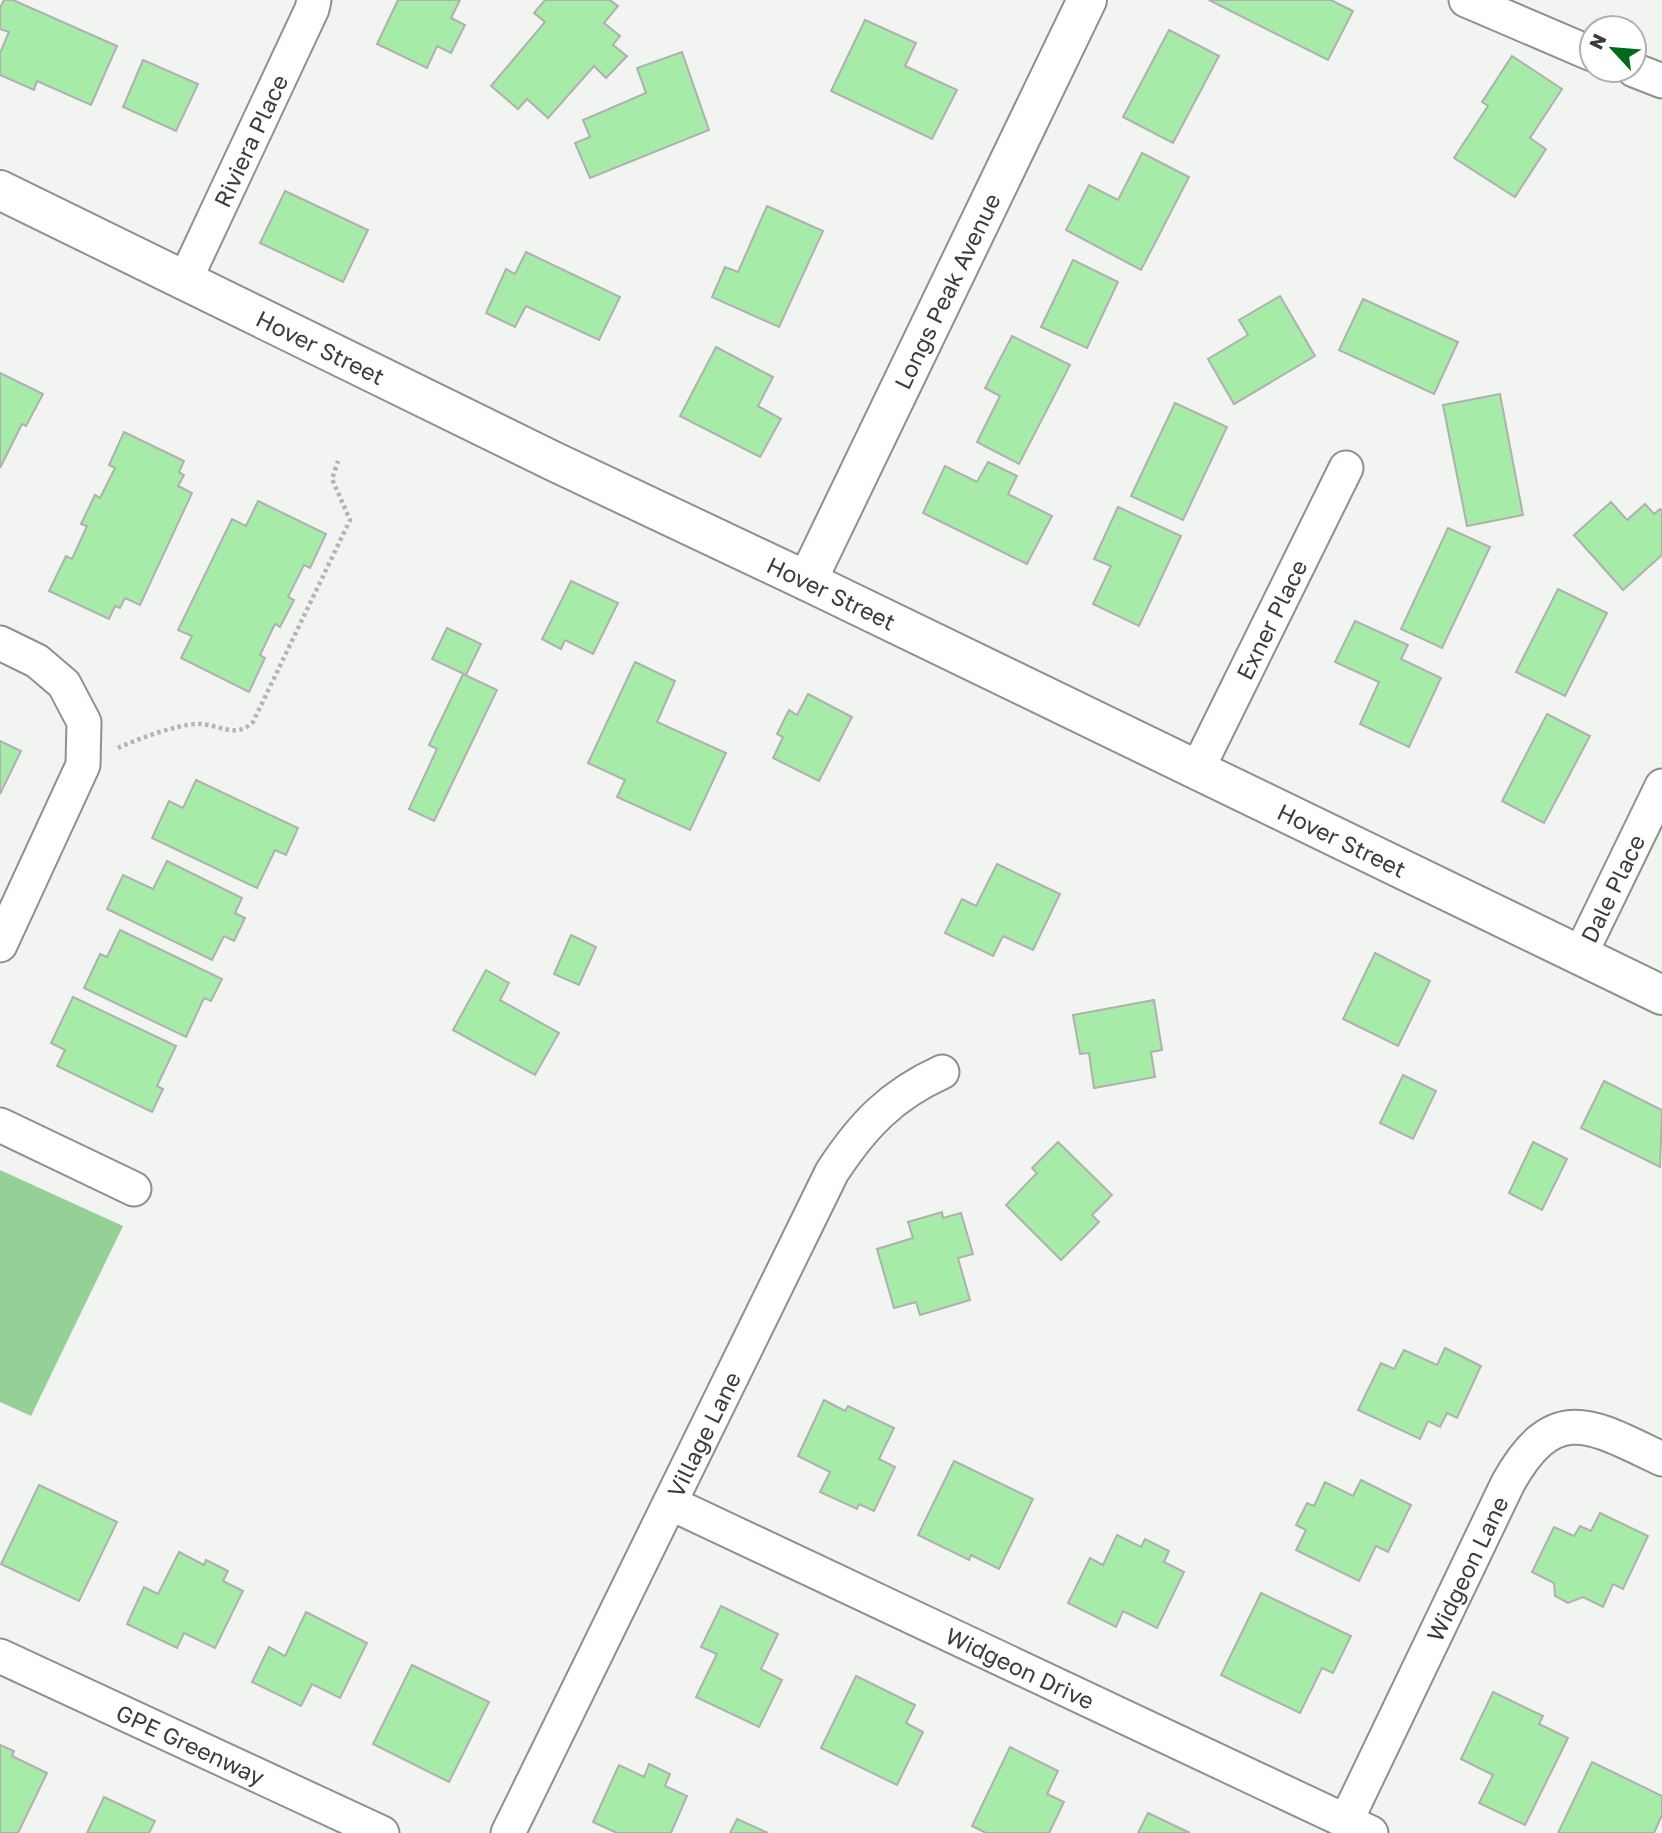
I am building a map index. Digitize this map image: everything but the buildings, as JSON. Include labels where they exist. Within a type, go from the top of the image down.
[{"type":"main road","name":"Longs Peak Avenue","points":[[807,581],[1087,0]]},
{"type":"main road","name":"Hover Street","points":[[0,190],[422,397],[1662,995]]},
{"type":"street","name":"Riviera Place","points":[[185,280],[314,0]]},
{"type":"street","points":[[1466,0],[1578,48]]},
{"type":"street","name":"Exner Place","points":[[1197,770],[1346,468]]},
{"type":"street","points":[[0,643],[37,661],[64,684],[84,722],[83,765],[0,945]]},
{"type":"street","name":"Dale Place","points":[[1580,955],[1662,786]]},
{"type":"street","name":"Village Lane","points":[[508,1833],[832,1172],[861,1131],[878,1113],[906,1090],[942,1072]]},
{"type":"street","points":[[0,1125],[134,1189]]},
{"type":"street","name":"Widgeon Lane","points":[[1358,1827],[1508,1483],[1529,1452],[1553,1431],[1569,1426],[1581,1426],[1610,1435],[1662,1459]]},
{"type":"street","name":"Widgeon Drive","points":[[670,1503],[1358,1827]]},
{"type":"street","name":"GPE Greenway","points":[[0,1656],[382,1833]]},
{"type":"path","points":[[83,765],[138,738],[184,726],[197,723],[237,732],[246,729],[253,722],[351,520],[332,480],[338,461]]},
{"type":"green space","points":[[0,1170],[123,1226],[31,1416],[0,1402]]}]
